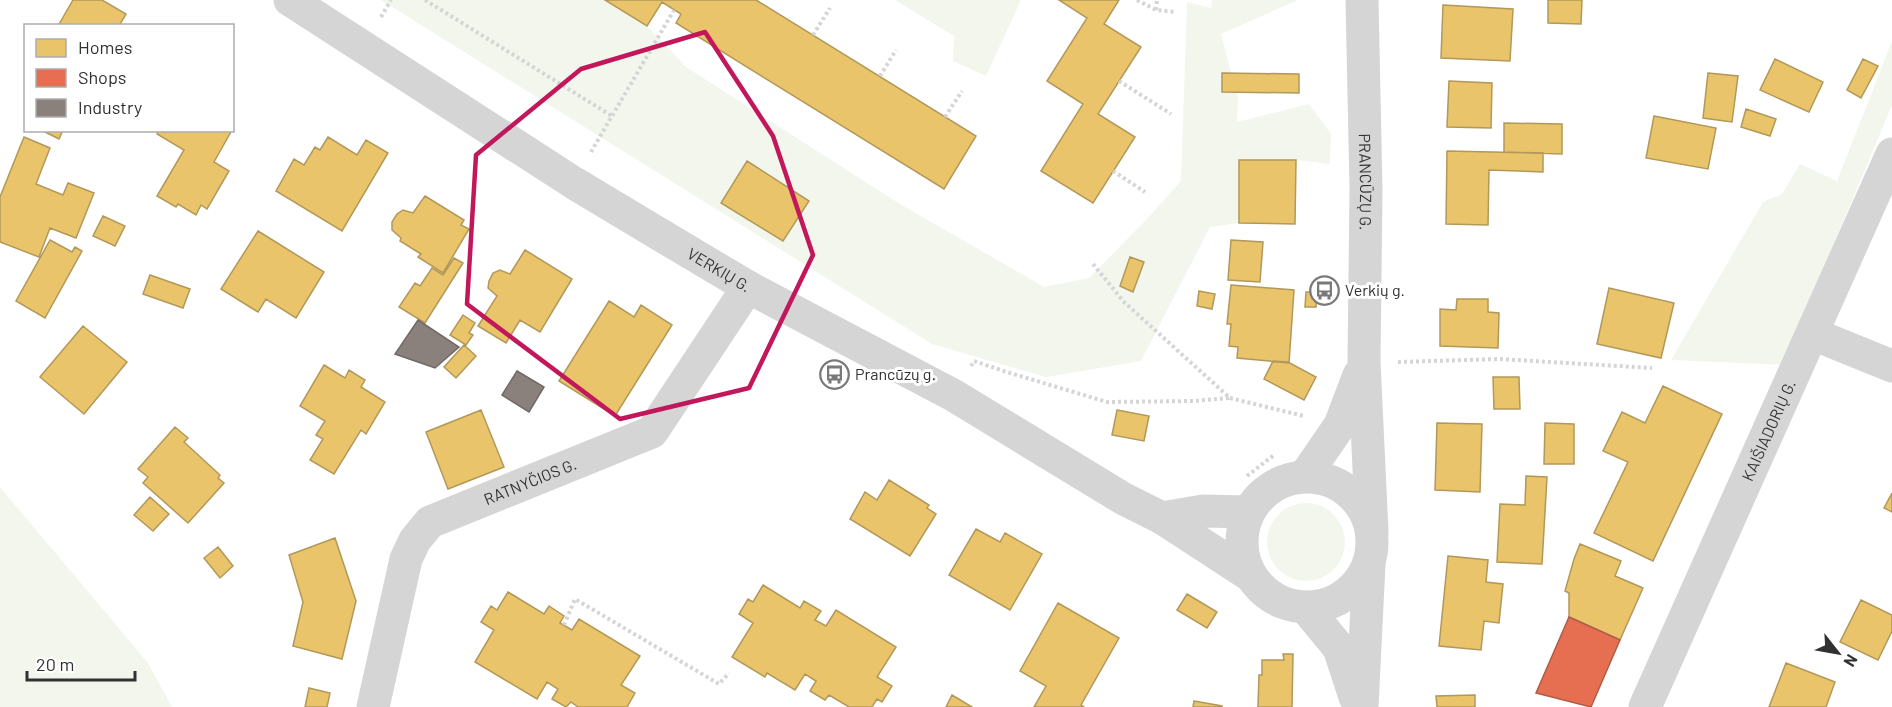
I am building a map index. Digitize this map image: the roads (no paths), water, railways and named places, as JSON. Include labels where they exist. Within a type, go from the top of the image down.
[{"type":"street","name":"VERKIŲ G.","points":[[290,0],[574,183],[748,287],[953,395],[1124,499],[1162,518],[1251,576]]},
{"type":"street","name":"PRANCŪZŲ G.","points":[[1362,0],[1366,189],[1364,362],[1372,532]]},
{"type":"street","name":"KAIŠIADORIŲ G.","points":[[1645,707],[1892,154]]},
{"type":"street","name":"RATNYČIOS G.","points":[[373,707],[406,559],[415,540],[430,522],[652,432],[748,287]]},
{"type":"street","points":[[1813,334],[1892,366]]},
{"type":"street","name":"PRANCŪZŲ G.","points":[[1305,476],[1340,425],[1364,362]]},
{"type":"street","points":[[1360,707],[1372,532],[1366,514],[1356,498],[1341,486],[1324,478],[1305,476],[1287,479],[1272,486],[1258,498],[1248,512],[1242,528],[1241,545],[1244,561],[1251,576],[1261,589],[1274,599],[1290,605],[1306,608],[1322,606],[1338,600],[1361,578],[1369,564]]},
{"type":"street","points":[[1162,518],[1203,511],[1248,512]]},
{"type":"street","points":[[1306,608],[1339,648],[1360,707]]},
{"type":"place","name":"Verkių g.","points":[[1324,290]]},
{"type":"place","name":"Prancūzų g.","points":[[834,374]]}]
